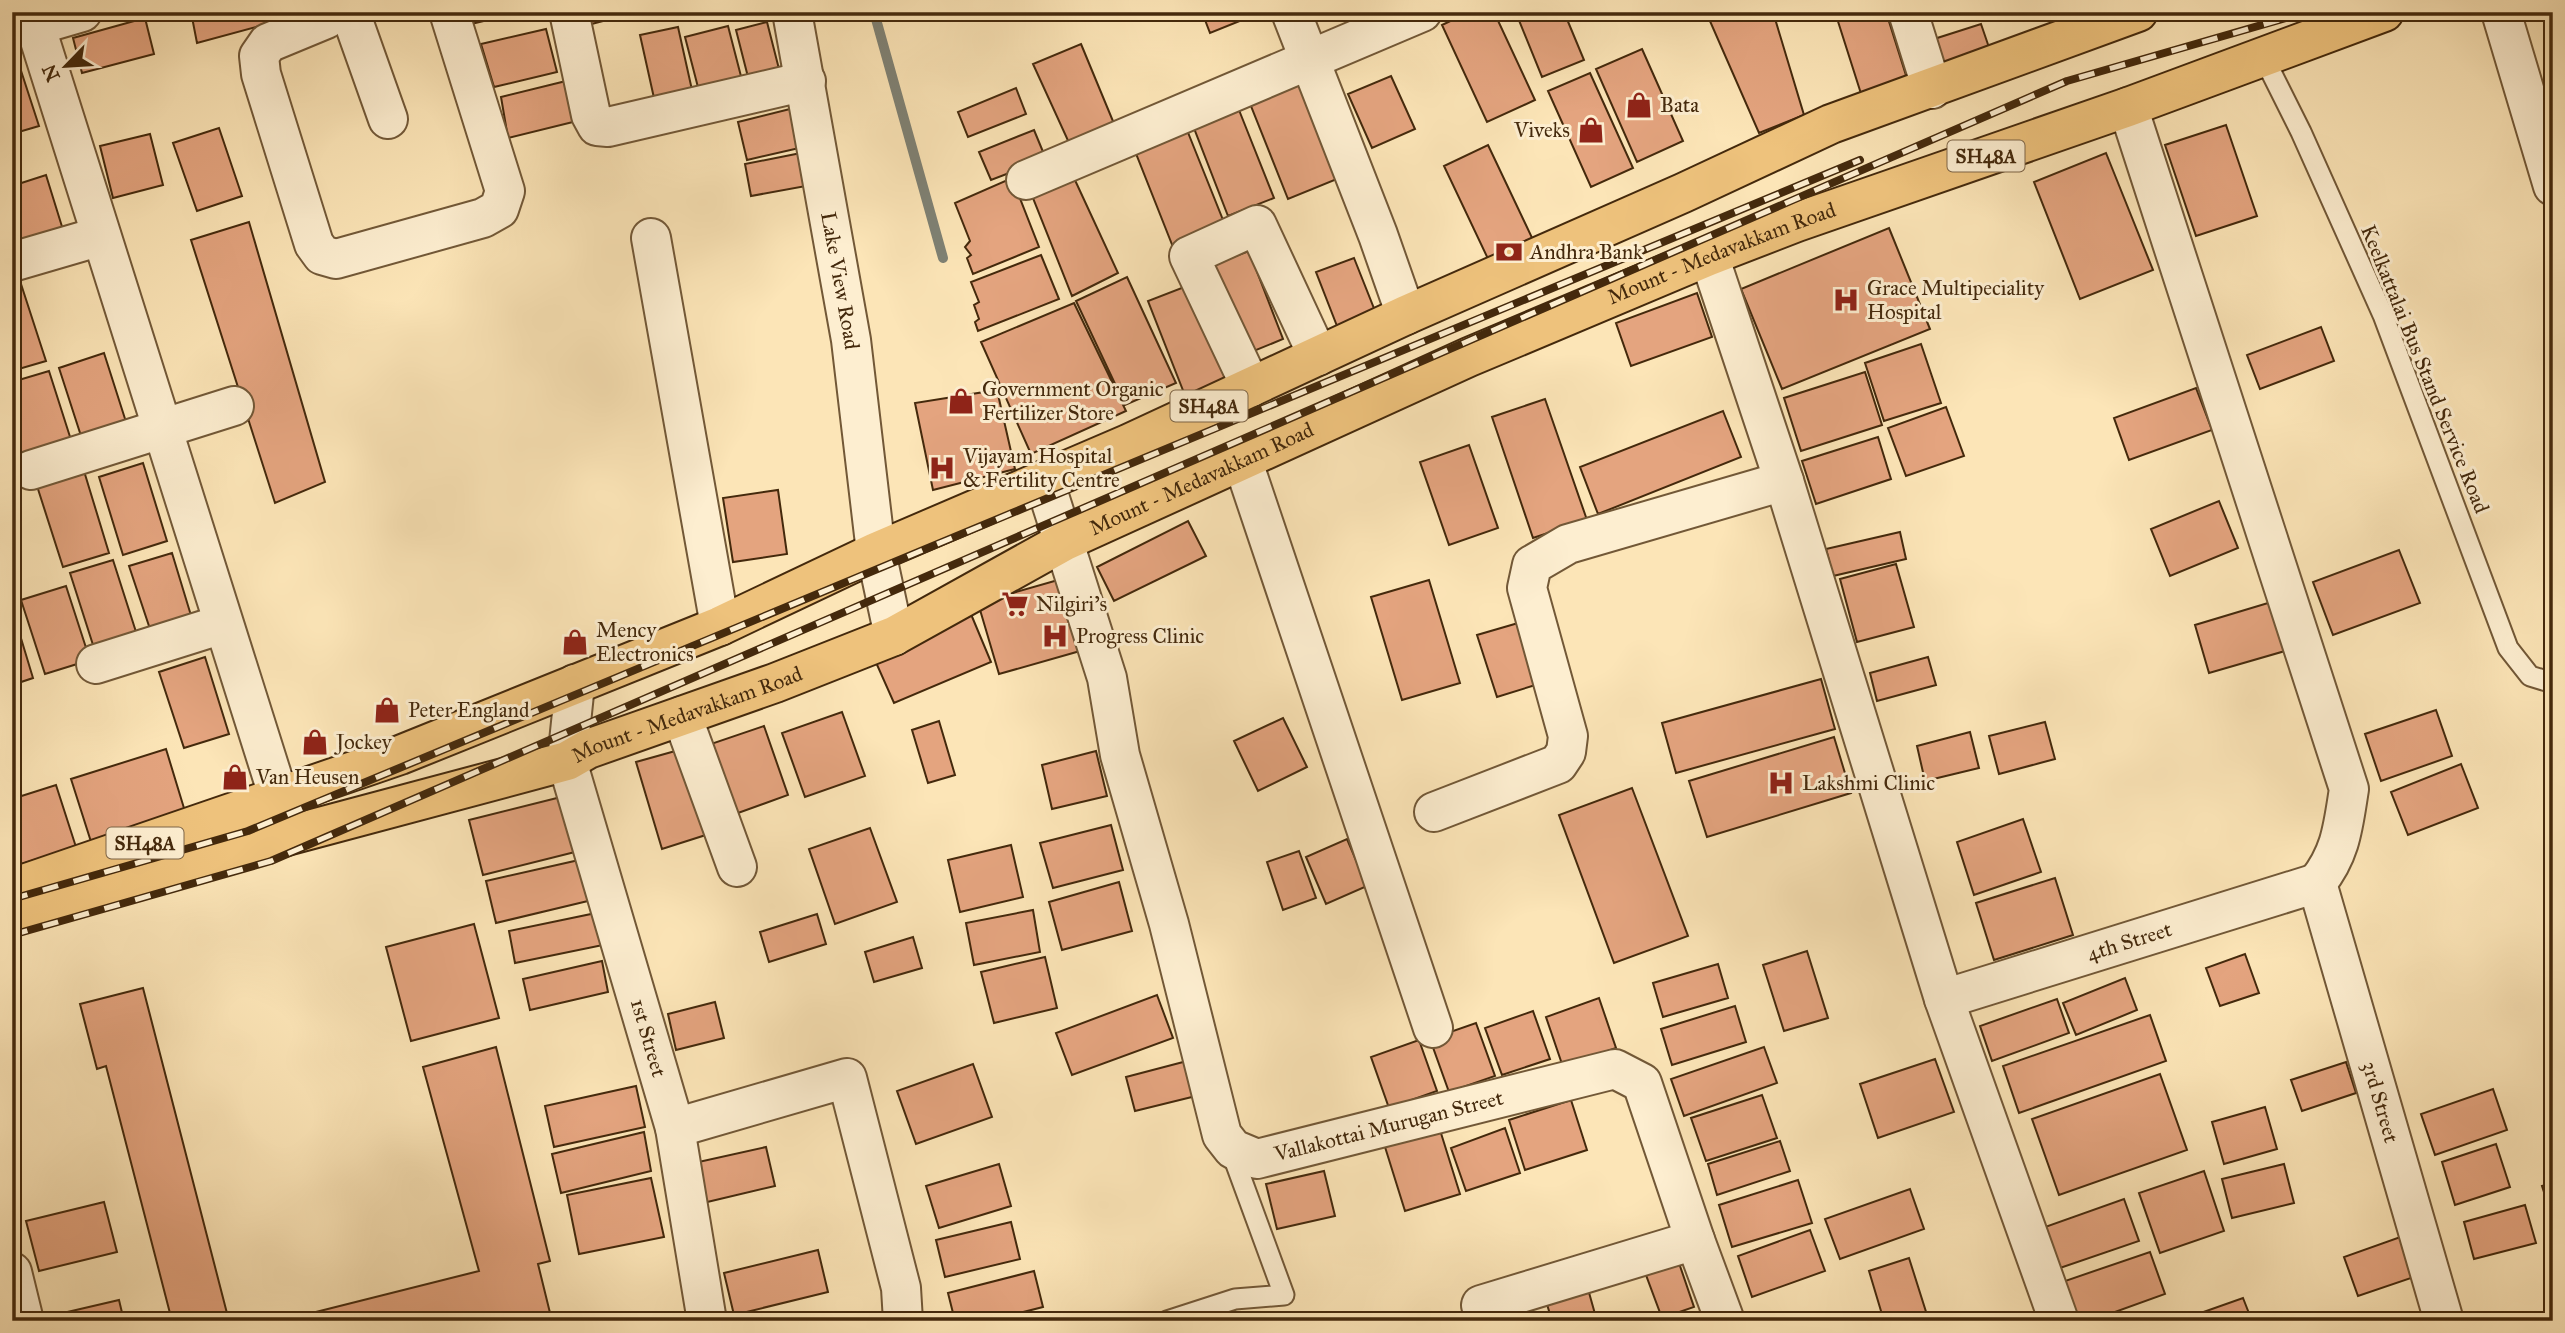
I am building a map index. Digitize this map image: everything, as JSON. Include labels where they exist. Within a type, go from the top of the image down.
[{"type":"main road","name":"Mount - Medavakkam Road","points":[[12,915],[303,831],[567,761],[588,749],[894,636],[1065,541],[1469,357],[1709,256],[1797,222],[2264,58],[2384,12]]},
{"type":"main road","name":"SH48A","points":[[12,888],[400,755],[720,625],[876,552],[1044,480],[1406,315],[1683,194],[1831,124],[1932,89],[2113,16]]},
{"type":"street","points":[[82,12],[27,18],[101,236],[279,798]]},
{"type":"street","points":[[388,118],[337,14],[268,43],[258,56],[261,74],[314,244],[322,255],[336,259],[483,218],[499,209],[505,191],[449,12]]},
{"type":"street","points":[[569,12],[591,115],[597,126],[608,127],[806,81]]},
{"type":"street","name":"Lake View Road","points":[[792,12],[851,340],[876,552],[894,636]]},
{"type":"street","points":[[1291,12],[1406,315]]},
{"type":"street","points":[[1026,180],[1311,62],[1422,12]]},
{"type":"street","points":[[1908,12],[1932,89]]},
{"type":"street","points":[[2501,12],[2553,186]]},
{"type":"street","points":[[2128,107],[2349,789],[2343,831],[2333,863],[2317,883]]},
{"type":"street","points":[[1251,387],[1189,256],[1257,225],[1318,356]]},
{"type":"street","points":[[12,262],[101,236]]},
{"type":"street","points":[[651,238],[720,625]]},
{"type":"street","points":[[1709,256],[1784,481],[1944,999],[2059,1321]]},
{"type":"street","points":[[31,470],[234,406]]},
{"type":"street","points":[[1243,462],[1433,1028]]},
{"type":"street","points":[[1044,480],[1107,678],[1120,755],[1169,924],[1222,1135],[1228,1143]]},
{"type":"street","points":[[1434,812],[1558,764],[1566,752],[1568,736],[1527,588],[1532,565],[1568,544],[1784,481]]},
{"type":"street","points":[[96,664],[223,624]]},
{"type":"street","points":[[567,761],[575,684]]},
{"type":"street","points":[[682,716],[737,867]]},
{"type":"street","name":"1st Street","points":[[567,761],[675,1128],[707,1321]]},
{"type":"street","name":"4th Street","points":[[1944,999],[2317,883]]},
{"type":"street","name":"3rd Street","points":[[2317,883],[2444,1321]]},
{"type":"street","name":"Vallakottai Murugan Street","points":[[1228,1143],[1233,1149],[1256,1159],[1615,1069],[1642,1083],[1725,1321]]},
{"type":"street","points":[[675,1128],[847,1078],[901,1288],[903,1321]]},
{"type":"street","points":[[1485,1321],[1481,1305],[1695,1240]]},
{"type":"street","points":[[12,1272],[24,1321]]},
{"type":"lane","name":"Keelkattalai Bus Stand Service Road","points":[[2264,58],[2301,132],[2383,314],[2508,648],[2530,676],[2553,683]]},
{"type":"lane","points":[[1167,1321],[1235,1299],[1284,1295],[1228,1143]]},
{"type":"building","points":[[191,12],[264,12],[267,24],[197,43]]},
{"type":"building","points":[[464,12],[521,12],[467,25]]},
{"type":"building","points":[[580,12],[621,12],[622,16],[584,26]]},
{"type":"building","points":[[1202,12],[1262,12],[1210,33]]},
{"type":"building","points":[[1469,12],[1494,12],[1535,100],[1487,122],[1442,25]]},
{"type":"building","points":[[1564,12],[1584,60],[1542,77],[1516,13]]},
{"type":"building","points":[[1706,12],[1773,12],[1804,115],[1759,133]]},
{"type":"building","points":[[1835,12],[1886,12],[1910,88],[1864,103]]},
{"type":"building","points":[[145,18],[154,54],[82,73],[73,38]]},
{"type":"building","points":[[767,22],[779,69],[748,77],[736,30]]},
{"type":"building","points":[[1981,24],[1994,62],[1943,79],[1931,40]]},
{"type":"building","points":[[728,26],[743,84],[700,95],[685,37]]},
{"type":"building","points":[[678,27],[692,90],[654,98],[640,35]]},
{"type":"building","points":[[546,29],[557,72],[494,87],[481,44]]},
{"type":"building","points":[[12,43],[39,126],[12,134]]},
{"type":"building","points":[[1081,44],[1115,126],[1070,145],[1033,64]]},
{"type":"building","name":"Bata","points":[[1642,49],[1683,141],[1637,162],[1596,69]]},
{"type":"building","name":"Viveks","points":[[1590,73],[1633,168],[1591,187],[1548,91]]},
{"type":"building","points":[[1391,76],[1415,129],[1372,148],[1348,94]]},
{"type":"building","points":[[566,81],[577,121],[508,138],[501,97]]},
{"type":"building","points":[[1299,82],[1337,179],[1288,199],[1249,101]]},
{"type":"building","points":[[1016,88],[1026,114],[968,137],[958,112]]},
{"type":"building","points":[[1237,105],[1274,198],[1228,216],[1192,123]]},
{"type":"building","points":[[798,107],[808,146],[747,160],[738,122]]},
{"type":"building","points":[[2226,125],[2257,216],[2196,236],[2165,145]]},
{"type":"building","points":[[219,128],[242,196],[197,211],[173,143]]},
{"type":"building","points":[[1034,130],[1046,159],[991,180],[979,152]]},
{"type":"building","points":[[1187,130],[1225,225],[1173,247],[1135,151]]},
{"type":"building","points":[[150,134],[163,185],[113,198],[100,146]]},
{"type":"building","points":[[1488,145],[1534,242],[1490,263],[1444,166]]},
{"type":"building","points":[[811,151],[817,184],[751,196],[745,164]]},
{"type":"building","points":[[2106,153],[2153,270],[2080,299],[2034,182]]},
{"type":"building","points":[[46,175],[64,233],[20,247],[12,223],[12,186]]},
{"type":"building","points":[[1012,178],[1039,247],[973,274],[967,258],[971,255],[965,247],[970,241],[955,203]]},
{"type":"building","points":[[1074,178],[1118,273],[1072,296],[1031,193]]},
{"type":"building","points":[[249,222],[325,482],[275,503],[191,240]]},
{"type":"building","points":[[1889,228],[1930,329],[1782,389],[1741,289]]},
{"type":"building","points":[[1249,251],[1283,339],[1239,357],[1204,268]]},
{"type":"building","points":[[1041,255],[1059,299],[978,331],[975,322],[979,319],[974,305],[979,302],[971,282]]},
{"type":"building","points":[[1354,258],[1375,311],[1337,326],[1316,272]]},
{"type":"building","points":[[1127,277],[1176,383],[1125,405],[1076,301]]},
{"type":"building","points":[[21,284],[46,361],[12,371],[12,287]]},
{"type":"building","points":[[1192,284],[1230,381],[1186,398],[1148,301]]},
{"type":"building","points":[[1697,293],[1712,337],[1631,366],[1616,323]]},
{"type":"building","points":[[1074,303],[1126,411],[1031,454],[981,342]]},
{"type":"building","points":[[2321,327],[2334,361],[2260,389],[2247,355]]},
{"type":"building","points":[[1921,344],[1941,403],[1884,421],[1865,363]]},
{"type":"building","points":[[104,353],[127,425],[82,439],[59,368]]},
{"type":"building","points":[[49,371],[72,443],[20,460],[12,436],[12,382]]},
{"type":"building","points":[[1865,372],[1882,425],[1801,451],[1784,398]]},
{"type":"building","points":[[2196,388],[2212,430],[2129,460],[2114,418]]},
{"type":"building","points":[[997,390],[1015,469],[933,490],[915,403]]},
{"type":"building","points":[[1545,399],[1587,520],[1533,538],[1492,417]]},
{"type":"building","points":[[1946,407],[1964,456],[1906,476],[1888,428]]},
{"type":"building","points":[[1723,411],[1741,457],[1598,514],[1580,467]]},
{"type":"building","points":[[1878,437],[1891,479],[1816,504],[1802,461]]},
{"type":"building","points":[[1469,445],[1498,528],[1449,545],[1420,462]]},
{"type":"building","points":[[143,463],[167,541],[123,555],[99,477]]},
{"type":"building","points":[[84,471],[109,553],[63,567],[37,486]]},
{"type":"building","points":[[778,490],[787,554],[733,562],[723,498]]},
{"type":"building","points":[[2219,501],[2238,548],[2170,576],[2151,529]]},
{"type":"building","points":[[1188,521],[1206,556],[1114,601],[1097,567]]},
{"type":"building","points":[[1900,532],[1906,559],[1833,576],[1826,549]]},
{"type":"building","points":[[2399,550],[2420,603],[2333,635],[2313,582]]},
{"type":"building","points":[[172,553],[193,622],[152,635],[129,566]]},
{"type":"building","points":[[113,560],[137,635],[94,648],[70,573]]},
{"type":"building","points":[[1896,564],[1914,627],[1857,642],[1840,579]]},
{"type":"building","points":[[1058,580],[1080,651],[999,674],[978,603]]},
{"type":"building","points":[[1429,580],[1460,683],[1402,700],[1371,597]]},
{"type":"building","points":[[66,586],[90,660],[45,674],[21,600]]},
{"type":"building","points":[[2278,600],[2292,649],[2209,673],[2195,625]]},
{"type":"building","points":[[968,607],[991,662],[894,703],[870,649]]},
{"type":"building","points":[[1525,621],[1545,682],[1497,697],[1477,635]]},
{"type":"building","points":[[17,625],[33,678],[12,685],[12,626]]},
{"type":"building","points":[[205,657],[229,734],[184,748],[159,672]]},
{"type":"building","points":[[1928,657],[1936,685],[1877,701],[1870,673]]},
{"type":"building","points":[[1821,679],[1835,729],[1676,773],[1662,723]]},
{"type":"building","points":[[2436,710],[2452,756],[2381,781],[2365,734]]},
{"type":"building","points":[[842,712],[865,776],[805,797],[782,733]]},
{"type":"building","points":[[1283,718],[1307,767],[1258,791],[1234,741]]},
{"type":"building","points":[[939,721],[955,775],[928,783],[912,730]]},
{"type":"building","points":[[2045,722],[2055,759],[1999,774],[1989,736]]},
{"type":"building","points":[[764,726],[788,795],[727,817],[702,747]]},
{"type":"building","points":[[1970,732],[1979,768],[1925,781],[1917,746]]},
{"type":"building","points":[[1834,737],[1851,793],[1707,837],[1689,781]]},
{"type":"building","points":[[686,748],[712,833],[662,849],[636,762]]},
{"type":"building","points":[[166,749],[187,818],[93,848],[71,779]]},
{"type":"building","points":[[1096,751],[1107,796],[1052,809],[1042,765]]},
{"type":"building","points":[[2461,764],[2478,808],[2408,835],[2391,792]]},
{"type":"building","points":[[56,785],[76,847],[12,867],[12,799]]},
{"type":"building","points":[[1632,788],[1688,936],[1614,963],[1559,815]]},
{"type":"building","points":[[561,797],[575,852],[483,875],[469,820]]},
{"type":"building","points":[[2023,819],[2041,872],[1974,895],[1957,842]]},
{"type":"building","points":[[1111,825],[1123,870],[1053,888],[1040,843]]},
{"type":"building","points":[[870,828],[897,902],[835,924],[809,849]]},
{"type":"building","points":[[1347,839],[1367,886],[1326,904],[1306,857]]},
{"type":"building","points":[[1011,845],[1023,897],[960,912],[948,860]]},
{"type":"building","points":[[1299,851],[1316,898],[1283,910],[1267,862]]},
{"type":"building","points":[[579,860],[588,901],[496,923],[486,881]]},
{"type":"building","points":[[2055,878],[2073,935],[1994,960],[1976,903]]},
{"type":"building","points":[[1119,882],[1132,931],[1062,950],[1049,902]]},
{"type":"building","points":[[1033,910],[1040,952],[974,965],[966,923]]},
{"type":"building","points":[[596,913],[603,945],[515,963],[509,931]]},
{"type":"building","points":[[817,914],[826,944],[769,962],[760,932]]},
{"type":"building","points":[[474,924],[499,1018],[411,1041],[386,947]]},
{"type":"building","points":[[913,937],[922,968],[874,982],[865,952]]},
{"type":"building","points":[[1807,951],[1828,1018],[1784,1031],[1763,965]]},
{"type":"building","points":[[2245,954],[2259,993],[2220,1006],[2206,968]]},
{"type":"building","points":[[1045,957],[1057,1008],[994,1023],[981,972]]},
{"type":"building","points":[[602,961],[608,992],[530,1010],[523,979]]},
{"type":"building","points":[[1718,964],[1728,998],[1663,1017],[1653,983]]},
{"type":"building","points":[[2125,978],[2137,1010],[2076,1035],[2063,1003]]},
{"type":"building","points":[[143,988],[229,1321],[172,1321],[106,1066],[97,1069],[80,1004]]},
{"type":"building","points":[[1157,995],[1173,1038],[1072,1075],[1056,1033]]},
{"type":"building","points":[[1599,998],[1616,1048],[1563,1067],[1546,1017]]},
{"type":"building","points":[[2057,999],[2069,1033],[1992,1061],[1980,1026]]},
{"type":"building","points":[[715,1002],[724,1038],[676,1050],[668,1014]]},
{"type":"building","points":[[1735,1006],[1746,1042],[1672,1065],[1661,1029]]},
{"type":"building","points":[[1533,1011],[1550,1059],[1502,1075],[1485,1028]]},
{"type":"building","points":[[2150,1015],[2166,1061],[2019,1113],[2003,1066]]},
{"type":"building","points":[[1476,1023],[1495,1076],[1449,1092],[1430,1039]]},
{"type":"building","points":[[1419,1040],[1437,1091],[1389,1108],[1371,1057]]},
{"type":"building","points":[[496,1047],[550,1261],[538,1264],[552,1321],[280,1321],[479,1271],[423,1067]]},
{"type":"building","points":[[1764,1047],[1777,1083],[1684,1116],[1671,1079]]},
{"type":"building","points":[[1935,1059],[1954,1112],[1878,1138],[1860,1084]]},
{"type":"building","points":[[1187,1061],[1196,1096],[1135,1111],[1126,1077]]},
{"type":"building","points":[[2346,1062],[2356,1093],[2302,1111],[2291,1080]]},
{"type":"building","points":[[973,1064],[992,1117],[916,1144],[897,1091]]},
{"type":"building","points":[[2160,1074],[2187,1150],[2059,1195],[2032,1119]]},
{"type":"building","points":[[636,1086],[645,1127],[554,1147],[545,1106]]},
{"type":"building","points":[[2493,1089],[2507,1130],[2435,1155],[2421,1114]]},
{"type":"building","points":[[1762,1095],[1777,1138],[1706,1161],[1691,1118]]},
{"type":"building","points":[[1571,1100],[1587,1150],[1525,1170],[1509,1120]]},
{"type":"building","points":[[2265,1107],[2277,1149],[2224,1164],[2212,1122]]},
{"type":"building","points":[[1505,1128],[1520,1173],[1466,1191],[1451,1148]]},
{"type":"building","points":[[1440,1130],[1460,1194],[1405,1211],[1385,1147]]},
{"type":"building","points":[[644,1132],[651,1171],[561,1193],[552,1154]]},
{"type":"building","points":[[1780,1141],[1790,1171],[1717,1195],[1708,1164]]},
{"type":"building","points":[[2496,1144],[2510,1187],[2455,1205],[2442,1162]]},
{"type":"building","points":[[766,1147],[775,1186],[703,1203],[694,1163]]},
{"type":"building","points":[[999,1164],[1011,1206],[939,1228],[926,1186]]},
{"type":"building","points":[[2284,1164],[2294,1203],[2232,1218],[2222,1179]]},
{"type":"building","points":[[1324,1171],[1335,1216],[1277,1229],[1266,1184]]},
{"type":"building","points":[[2204,1171],[2224,1231],[2160,1253],[2139,1193]]},
{"type":"building","points":[[651,1178],[664,1237],[579,1254],[567,1195]]},
{"type":"building","points":[[1798,1180],[1812,1223],[1732,1247],[1719,1205]]},
{"type":"building","points":[[2553,1183],[2553,1220],[2542,1186]]},
{"type":"building","points":[[1910,1189],[1924,1229],[1840,1259],[1825,1219]]},
{"type":"building","points":[[2124,1199],[2139,1241],[2060,1268],[2045,1227]]},
{"type":"building","points":[[104,1202],[117,1252],[39,1271],[26,1221]]},
{"type":"building","points":[[2525,1205],[2536,1243],[2474,1259],[2464,1222]]},
{"type":"building","points":[[1011,1222],[1020,1259],[945,1277],[936,1240]]},
{"type":"building","points":[[1810,1230],[1825,1271],[1752,1297],[1738,1256]]},
{"type":"building","points":[[2406,1235],[2420,1275],[2358,1296],[2344,1257]]},
{"type":"building","points":[[818,1250],[828,1292],[734,1315],[724,1273]]},
{"type":"building","points":[[2150,1252],[2165,1294],[2090,1321],[2079,1321],[2065,1281]]},
{"type":"building","points":[[1909,1258],[1928,1318],[1948,1313],[1950,1321],[1884,1321],[1869,1271]]},
{"type":"building","points":[[1679,1263],[1694,1307],[1662,1318],[1646,1275]]},
{"type":"building","points":[[1034,1271],[1043,1307],[988,1321],[955,1321],[948,1293]]},
{"type":"building","points":[[1588,1289],[1597,1321],[1552,1321],[1546,1301]]},
{"type":"building","points":[[2243,1298],[2252,1321],[2178,1321]]},
{"type":"building","points":[[119,1300],[124,1321],[51,1321],[50,1316]]},
{"type":"waterway","points":[[874,12],[943,258]]},
{"type":"railway","points":[[12,935],[271,861],[2067,81],[2307,12]]},
{"type":"railway","points":[[12,899],[248,831],[1860,160]]},
{"type":"place","name":"Bata","points":[[1639,105]]},
{"type":"place","name":"Viveks","points":[[1591,130]]},
{"type":"place","name":"Andhra Bank","points":[[1509,252]]},
{"type":"place","name":"Grace Multipeciality Hospital","points":[[1846,300]]},
{"type":"place","name":"Government Organic Fertilizer Store","points":[[961,401]]},
{"type":"place","name":"Vijayam Hospital & Fertility Centre","points":[[942,468]]},
{"type":"place","name":"Nilgiri's","points":[[1015,604]]},
{"type":"place","name":"Progress Clinic","points":[[1055,636]]},
{"type":"place","name":"Mency Electronics","points":[[575,642]]},
{"type":"place","name":"Peter England","points":[[387,710]]},
{"type":"place","name":"Jockey","points":[[315,742]]},
{"type":"place","name":"Van Heusen","points":[[235,777]]},
{"type":"place","name":"Lakshmi Clinic","points":[[1781,783]]}]
